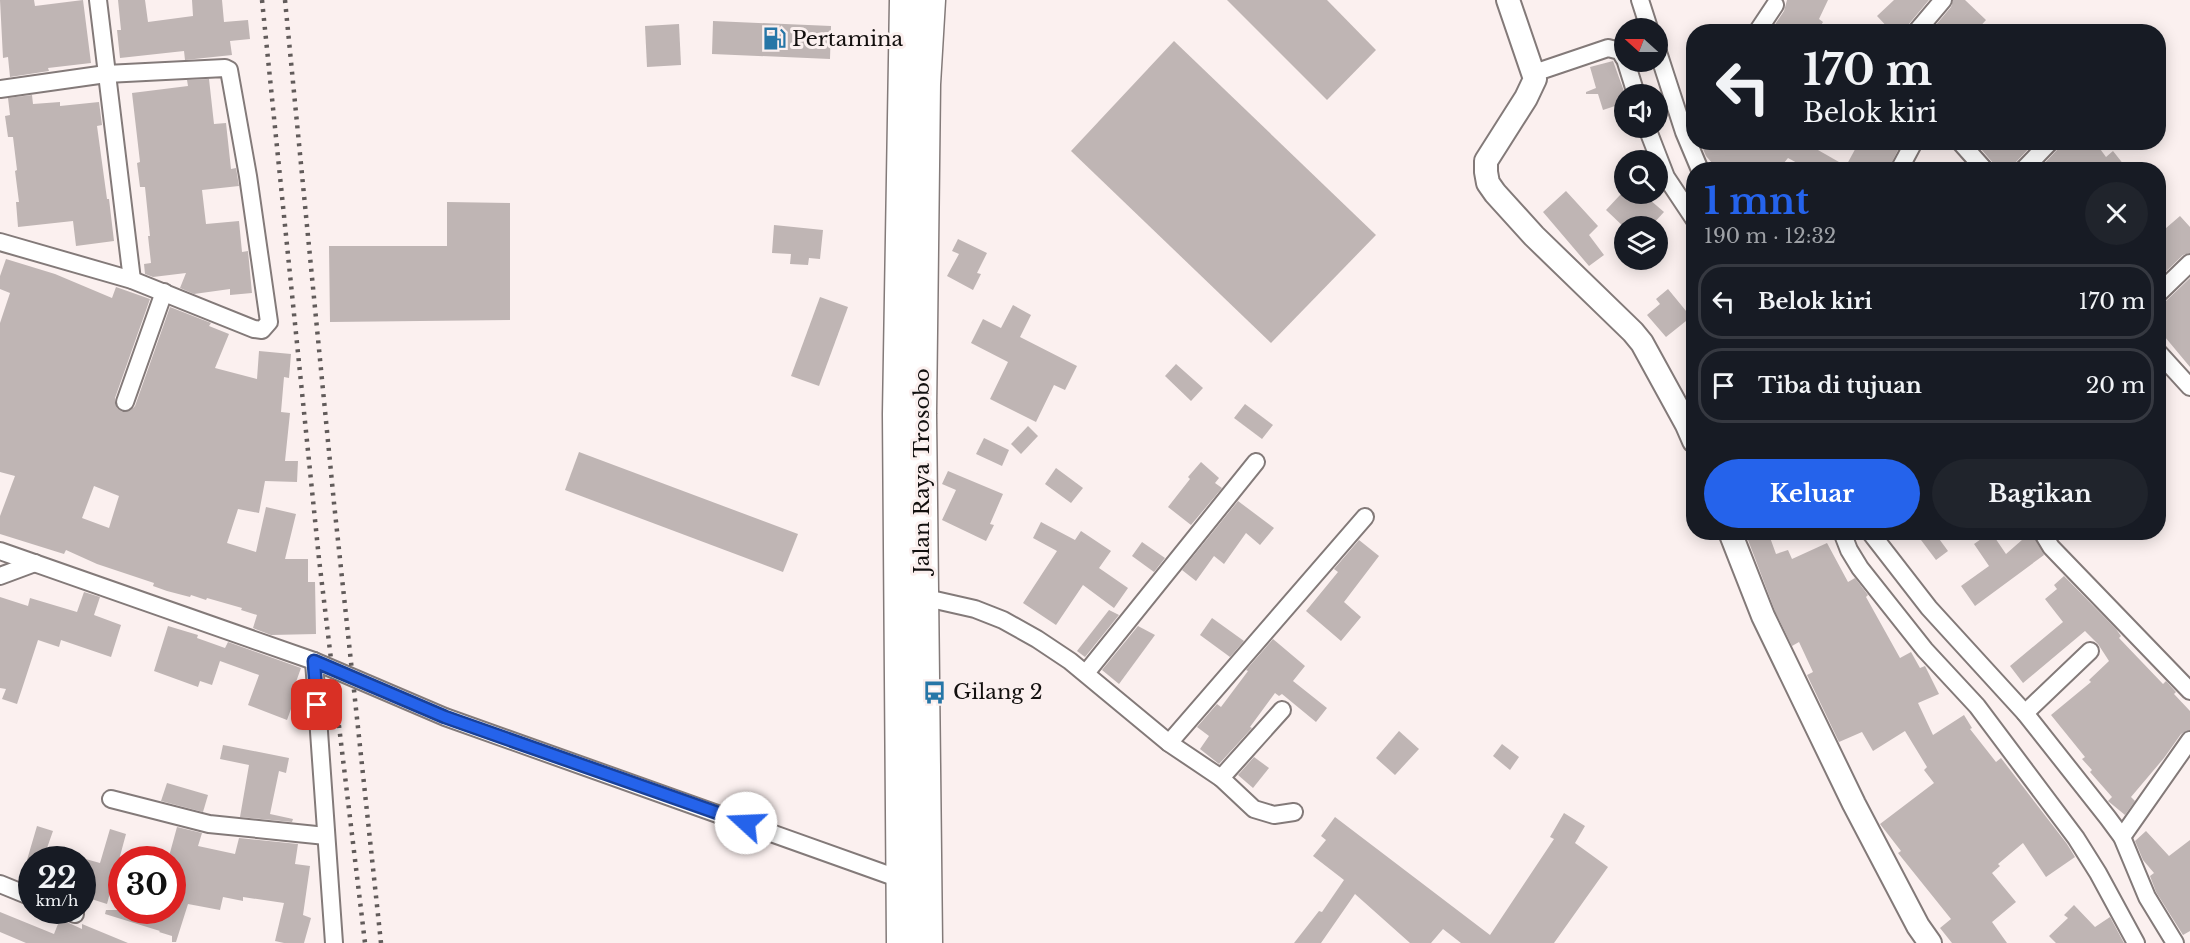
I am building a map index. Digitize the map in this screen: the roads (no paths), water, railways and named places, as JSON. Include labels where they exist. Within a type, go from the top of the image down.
[{"type":"highway","name":"Jalan Raya Trosobo","points":[[902,943],[898,325],[905,0]]},
{"type":"highway","name":"Jalan Raya Trosobo","points":[[927,943],[921,414],[925,96],[930,0]]},
{"type":"street","points":[[98,0],[105,74],[132,280]]},
{"type":"street","points":[[1508,0],[1534,73],[1533,86],[1486,161],[1488,183],[1494,193],[1534,236],[1633,332],[1651,358],[1686,421]]},
{"type":"street","points":[[1640,0],[1646,18]]},
{"type":"street","points":[[1923,24],[1943,0]]},
{"type":"street","points":[[1762,24],[1775,5]]},
{"type":"street","points":[[1534,73],[1614,48]]},
{"type":"street","points":[[0,89],[105,74],[225,68],[231,72],[269,322],[262,330],[254,329],[132,280],[0,242]]},
{"type":"street","points":[[1666,72],[1686,119]]},
{"type":"street","points":[[1651,138],[1666,177],[1686,207]]},
{"type":"street","points":[[1967,150],[1978,162]]},
{"type":"street","points":[[2031,162],[2042,150]]},
{"type":"street","points":[[2166,286],[2190,262]]},
{"type":"street","points":[[125,402],[164,291]]},
{"type":"street","points":[[2166,360],[2189,384]]},
{"type":"street","points":[[1086,674],[1256,462]]},
{"type":"street","points":[[1169,743],[1365,517]]},
{"type":"street","points":[[1733,540],[1763,616],[1854,804],[1918,926],[1930,943]]},
{"type":"street","points":[[1845,540],[1860,568],[1925,650],[1977,706],[2076,838],[2136,943]]},
{"type":"street","points":[[1876,540],[1929,608],[2025,713],[2121,837],[2147,897],[2175,943]]},
{"type":"street","points":[[2047,540],[2190,691]]},
{"type":"street","points":[[0,551],[314,661],[445,717],[900,879]]},
{"type":"street","points":[[0,576],[35,563]]},
{"type":"street","points":[[922,597],[975,609],[1004,620],[1037,639],[1086,674],[1169,743],[1221,778],[1254,809],[1274,815],[1294,812]]},
{"type":"street","points":[[2025,713],[2090,651]]},
{"type":"street","points":[[314,661],[334,943]]},
{"type":"street","points":[[1221,778],[1282,710]]},
{"type":"street","points":[[2121,837],[2190,740]]},
{"type":"street","points":[[111,799],[208,824],[326,836]]},
{"type":"street","points":[[0,884],[18,891]]},
{"type":"railway","points":[[262,0],[319,559],[365,943]]},
{"type":"railway","points":[[285,0],[334,503],[381,943]]},
{"type":"place","name":"Pertamina","points":[[774,39]]},
{"type":"place","name":"Gilang 2","points":[[935,692]]}]
